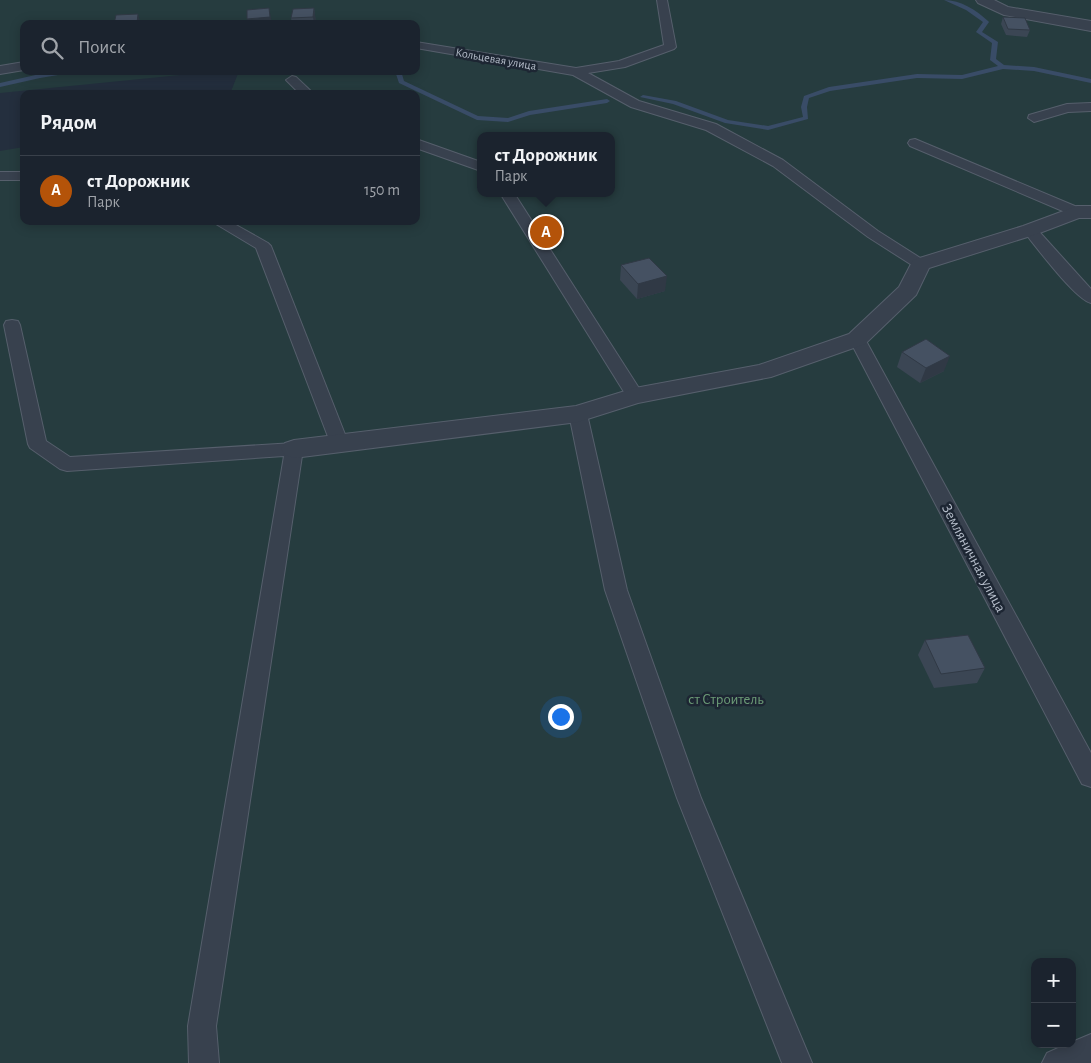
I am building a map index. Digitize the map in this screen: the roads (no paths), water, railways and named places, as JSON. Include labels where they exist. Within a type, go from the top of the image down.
[{"type":"street","points":[[983,0],[1004,11],[1091,26]]},
{"type":"street","points":[[294,449],[578,414],[635,396],[763,372],[857,339],[908,290],[920,264],[1084,212]]},
{"type":"lane","points":[[576,72],[621,64],[670,47],[662,0]]},
{"type":"lane","name":"Кольцевая улица","points":[[420,46],[576,72]]},
{"type":"lane","points":[[0,70],[20,67]]},
{"type":"lane","points":[[576,72],[634,104],[711,127],[778,163],[873,234],[920,264]]},
{"type":"lane","points":[[292,80],[303,90]]},
{"type":"lane","points":[[1034,118],[1067,108],[1091,107]]},
{"type":"lane","points":[[420,144],[477,166]]},
{"type":"lane","points":[[915,144],[1084,212]]},
{"type":"lane","points":[[0,176],[20,176]]},
{"type":"lane","points":[[510,197],[635,396]]},
{"type":"lane","points":[[225,225],[263,246],[340,442]]},
{"type":"lane","points":[[1030,230],[1069,276],[1091,298]]},
{"type":"lane","points":[[12,326],[36,444],[67,464],[294,449],[202,1026],[204,1063]]},
{"type":"lane","name":"Земляничная улица","points":[[857,339],[1091,776]]},
{"type":"lane","points":[[578,414],[616,590],[690,798],[797,1063]]},
{"type":"lane","points":[[1057,1063],[1091,1049]]},
{"type":"waterway","points":[[947,0],[968,8],[986,22],[979,32],[995,42],[993,60],[1003,67]]},
{"type":"waterway","points":[[643,97],[674,102],[727,122],[768,128],[806,118],[804,107],[806,97],[829,89],[917,76],[962,77],[1003,67]]},
{"type":"waterway","points":[[1003,67],[1034,69],[1091,81]]},
{"type":"waterway","points":[[0,85],[48,75]]},
{"type":"waterway","points":[[399,75],[401,82],[418,90]]},
{"type":"waterway","points":[[420,91],[477,118],[508,120],[529,113],[607,101]]},
{"type":"place","name":"ст Дорожник","points":[[546,232]]},
{"type":"park label","name":"ст Строитель","points":[[726,699]]}]
